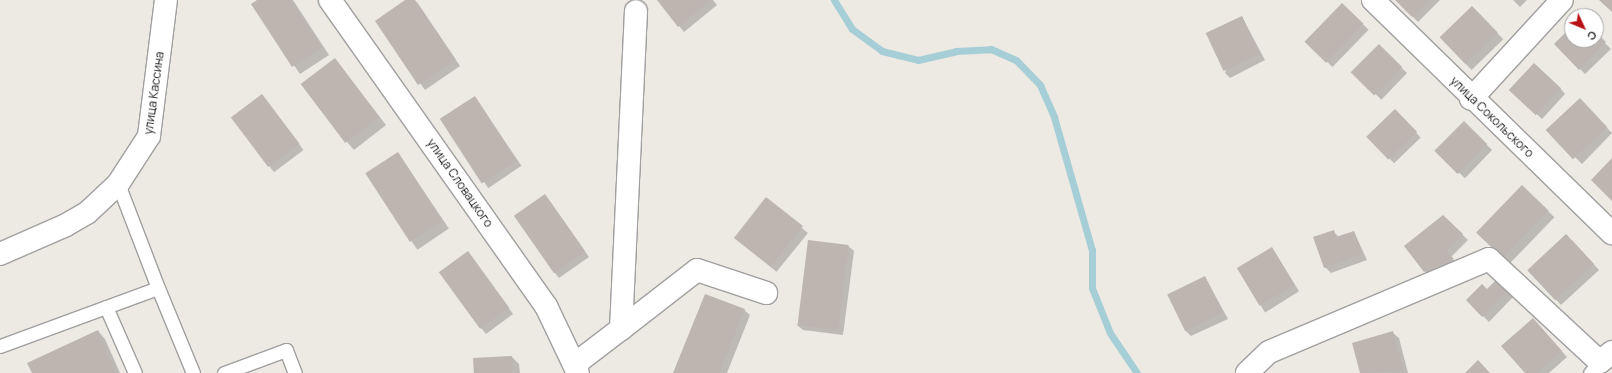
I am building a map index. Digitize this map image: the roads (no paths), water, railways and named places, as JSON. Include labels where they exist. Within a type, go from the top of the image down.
[{"type":"street","name":"улица Кассина","points":[[0,254],[66,226],[87,213],[118,184],[149,136],[166,0]]},
{"type":"street","name":"улица Словацкого","points":[[330,0],[546,306],[576,368]]},
{"type":"street","name":"улица Сокольского","points":[[1373,0],[1471,99],[1612,233]]},
{"type":"street","points":[[1471,99],[1562,0]]},
{"type":"street","points":[[621,329],[636,11]]},
{"type":"street","points":[[1247,373],[1269,352],[1489,259],[1601,362]]},
{"type":"street","points":[[576,368],[621,329],[697,270],[766,293]]},
{"type":"lane","points":[[118,184],[193,373]]},
{"type":"lane","points":[[0,346],[158,288]]},
{"type":"lane","points":[[106,307],[135,373]]},
{"type":"lane","points":[[224,373],[286,350],[296,373]]},
{"type":"waterway","points":[[834,0],[852,29],[882,51],[918,60],[956,51],[991,49],[1016,60],[1040,85],[1054,117],[1092,250],[1092,288],[1110,333],[1137,373]]}]
